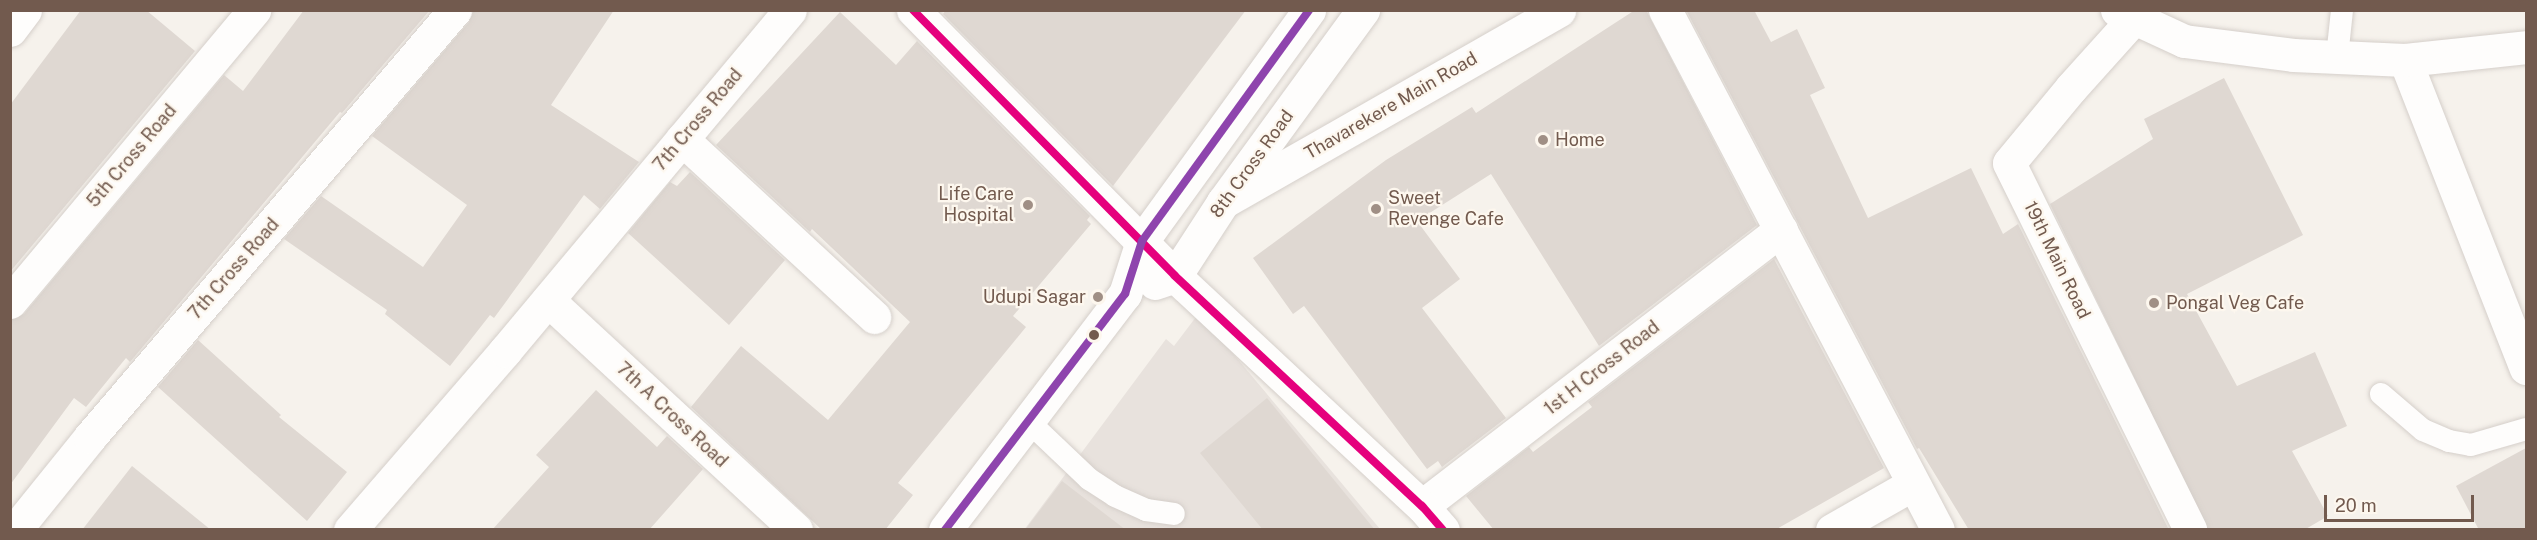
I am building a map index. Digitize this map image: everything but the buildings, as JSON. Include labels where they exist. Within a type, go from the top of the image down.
[{"type":"street","points":[[10,30],[25,10]]},
{"type":"street","name":"5th Cross Road","points":[[10,302],[254,10]]},
{"type":"street","name":"7th Cross Road","points":[[15,530],[90,437],[455,10]]},
{"type":"street","name":"7th Cross Road","points":[[365,524],[790,10]]},
{"type":"street","points":[[913,10],[1175,276],[1433,518]]},
{"type":"street","points":[[945,530],[1125,294],[1142,241],[1310,10]]},
{"type":"street","name":"8th Cross Road","points":[[1175,276],[1223,202],[1363,10]]},
{"type":"street","name":"Thavarekere Main Road","points":[[1223,202],[1559,10]]},
{"type":"street","points":[[1665,10],[1938,530]]},
{"type":"street","points":[[2125,14],[2184,41],[2293,55],[2405,60],[2526,47]]},
{"type":"street","name":"19th Main Road","points":[[2125,14],[2071,88],[2009,163],[2190,530]]},
{"type":"street","points":[[2405,60],[2526,368]]},
{"type":"street","points":[[682,139],[874,317]]},
{"type":"street","name":"1st H Cross Road","points":[[1433,518],[1781,230]]},
{"type":"street","points":[[1125,294],[1175,276]]},
{"type":"street","name":"7th A Cross Road","points":[[548,300],[796,530]]},
{"type":"street","points":[[1832,530],[1914,484]]},
{"type":"lane","points":[[2337,57],[2342,10]]},
{"type":"lane","points":[[2381,394],[2423,430],[2449,441],[2471,445],[2526,429]]},
{"type":"lane","points":[[1027,420],[1089,479],[1115,496],[1146,510],[1174,514]]},
{"type":"shaded area","points":[[1199,313],[1380,529],[1024,530],[1166,339],[1174,346]]},
{"type":"transit line","points":[[913,10],[1175,276],[1422,506],[1443,530]]},
{"type":"transit line","points":[[945,530],[1125,294],[1142,241],[1309,10]]},
{"type":"place","name":"Home","points":[[1543,140]]},
{"type":"place","name":"Life Care Hospital","points":[[1028,205]]},
{"type":"place","name":"Sweet Revenge Cafe","points":[[1376,209]]},
{"type":"place","name":"Udupi Sagar","points":[[1098,297]]},
{"type":"place","name":"Pongal Veg Cafe","points":[[2154,303]]}]
